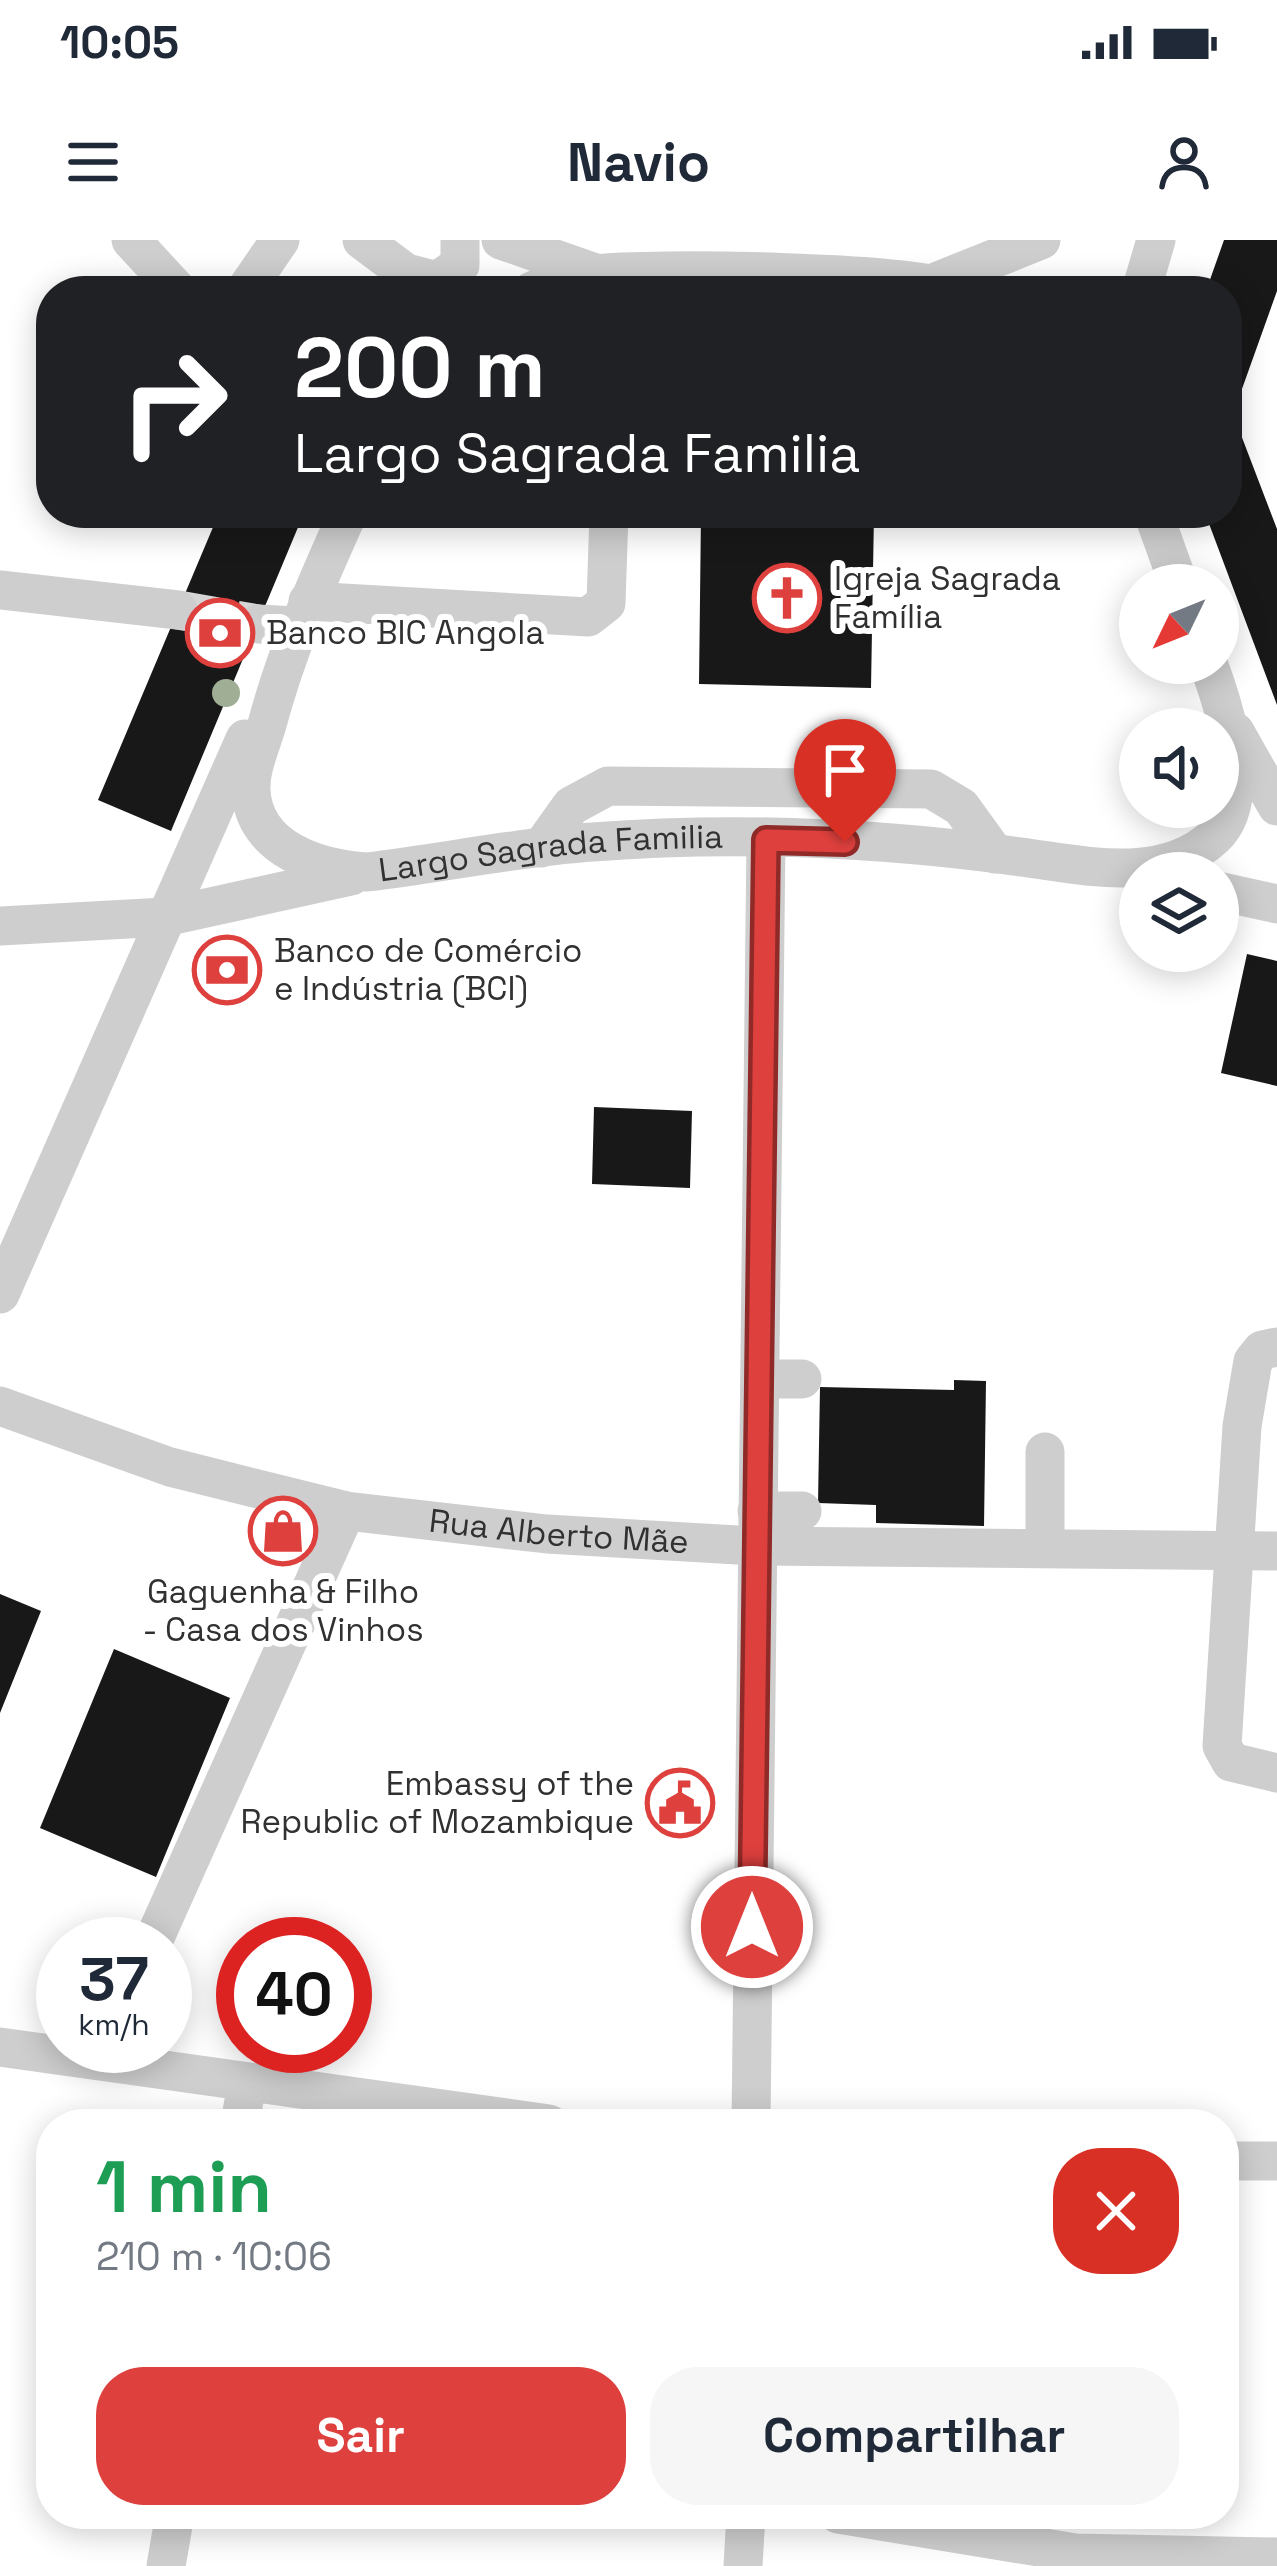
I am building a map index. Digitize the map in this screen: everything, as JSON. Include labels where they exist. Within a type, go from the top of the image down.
[{"type":"street","points":[[131,240],[164,276]]},
{"type":"street","points":[[255,276],[280,240]]},
{"type":"street","points":[[360,240],[406,273],[419,276]]},
{"type":"street","points":[[360,240],[383,276]]},
{"type":"street","points":[[443,276],[460,265],[460,240]]},
{"type":"street","points":[[501,240],[598,274]]},
{"type":"street","points":[[968,276],[1041,240]]},
{"type":"street","points":[[1145,276],[1156,240]]},
{"type":"street","points":[[590,276],[647,276]]},
{"type":"street","name":"Largo Sagrada Familia","points":[[340,528],[287,627],[250,788],[260,821],[290,852],[335,870],[368,872],[594,842],[766,840],[995,854],[1119,870]]},
{"type":"street","points":[[0,1294],[287,627],[588,617],[606,603],[608,528]]},
{"type":"street","points":[[1155,528],[1170,564]]},
{"type":"street","points":[[0,590],[178,610]]},
{"type":"street","points":[[1239,740],[1277,806]]},
{"type":"street","points":[[541,848],[571,806],[608,786],[931,789],[961,807],[995,854]]},
{"type":"street","name":"Largo Sagrada Familia","points":[[1188,852],[1214,837],[1218,828]]},
{"type":"street","points":[[751,2109],[766,840]]},
{"type":"street","points":[[0,926],[165,916],[368,872]]},
{"type":"street","points":[[1239,896],[1277,904]]},
{"type":"street","points":[[1277,1347],[1262,1350],[1252,1361],[1232,1548],[1222,1746],[1231,1762],[1277,1773]]},
{"type":"street","points":[[760,1379],[802,1379]]},
{"type":"street","name":"Rua Alberto Mãe","points":[[0,1406],[170,1467],[346,1511],[547,1534],[756,1528],[1045,1547],[1277,1551]]},
{"type":"street","points":[[1045,1452],[1045,1547]]},
{"type":"street","points":[[164,1917],[346,1511]]},
{"type":"street","points":[[756,1528],[802,1511]]},
{"type":"street","points":[[0,2047],[36,2049]]},
{"type":"street","points":[[192,2072],[439,2109]]},
{"type":"street","points":[[243,2109],[247,2083]]},
{"type":"street","points":[[1239,2161],[1277,2161]]},
{"type":"street","points":[[166,2566],[172,2529]]},
{"type":"street","points":[[743,2566],[745,2529]]},
{"type":"street","points":[[929,2529],[1075,2553],[1277,2557]]},
{"type":"building","points":[[1224,240],[1277,240],[1277,291],[1242,389],[1242,276],[1211,276]]},
{"type":"building","points":[[1242,438],[1277,529],[1277,705],[1239,604],[1239,564],[1224,564],[1211,528],[1242,528]]},
{"type":"building","points":[[213,528],[298,528],[171,831],[98,800]]},
{"type":"building","name":"Igreja Sagrada Família","points":[[701,528],[874,528],[871,688],[699,684]]},
{"type":"building","points":[[1247,954],[1277,961],[1277,1086],[1221,1073]]},
{"type":"building","points":[[594,1107],[692,1111],[690,1188],[592,1184]]},
{"type":"building","points":[[954,1380],[986,1381],[984,1526],[876,1523],[876,1505],[818,1503],[820,1387],[954,1390]]},
{"type":"building","points":[[0,1594],[41,1611],[0,1713]]},
{"type":"building","points":[[114,1649],[230,1698],[156,1877],[40,1828]]},
{"type":"tunnel","points":[[178,610],[258,624]]},
{"type":"place","name":"Igreja Sagrada Família","points":[[787,598]]},
{"type":"place","name":"Banco BIC Angola","points":[[220,633]]},
{"type":"place","name":"Banco de Comércio e Indústria (BCI)","points":[[227,970]]},
{"type":"place","name":"Gaguenha & Filho - Casa dos Vinhos","points":[[283,1531]]},
{"type":"place","name":"Embassy of the Republic of Mozambique","points":[[680,1803]]},
{"type":"route","points":[[752,1927],[766,840],[845,842]]}]
